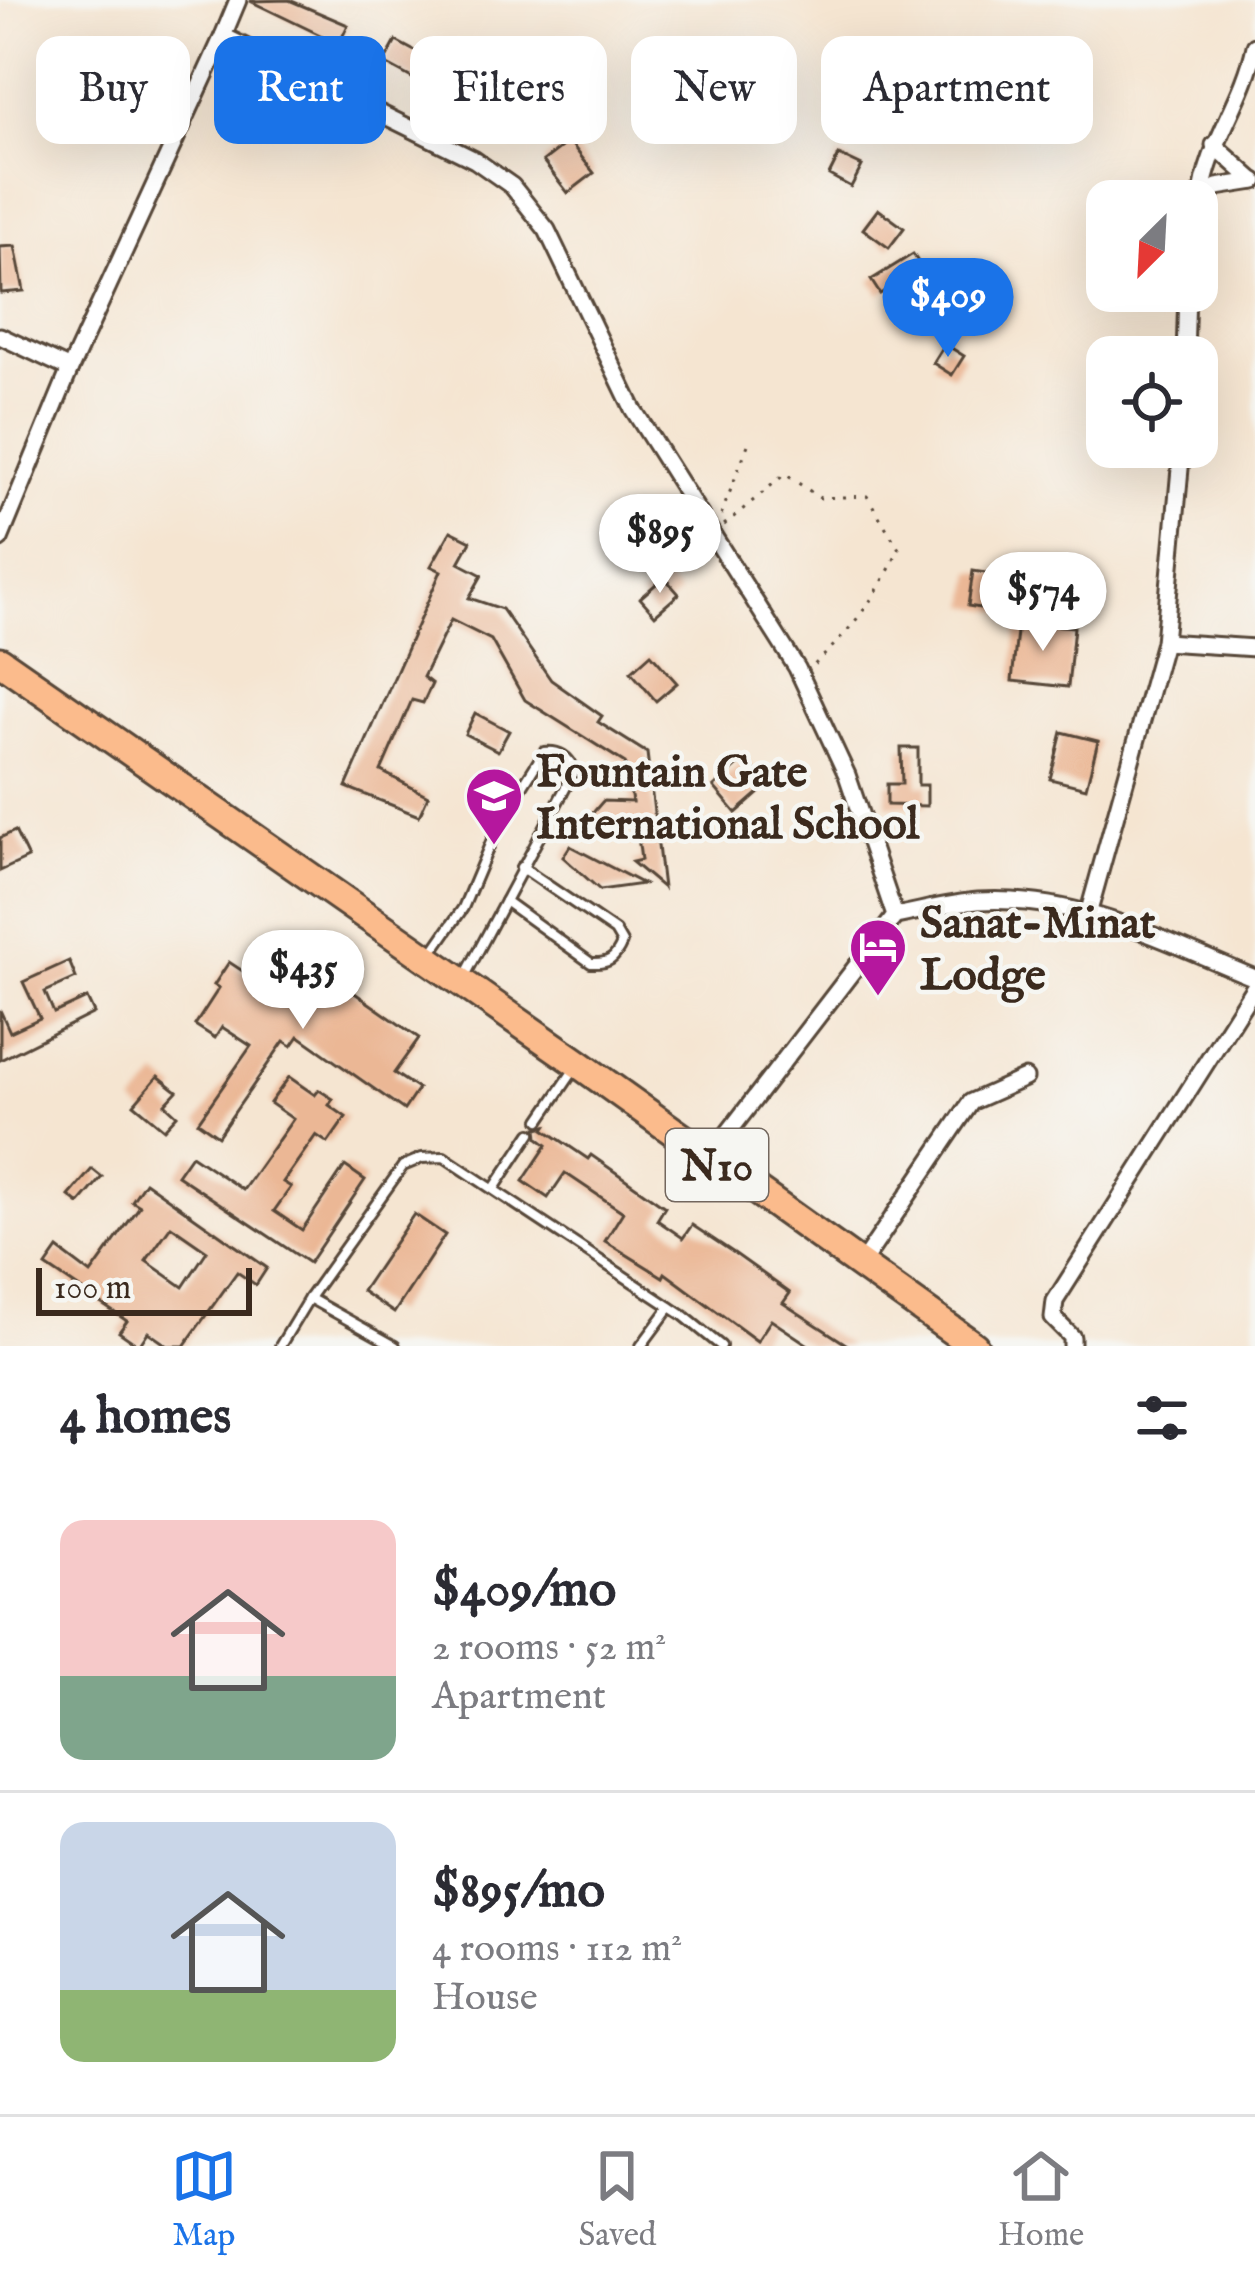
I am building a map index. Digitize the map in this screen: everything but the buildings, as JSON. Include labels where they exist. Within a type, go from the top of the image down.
[{"type":"highway","name":"N10","points":[[0,661],[974,1346]]},
{"type":"street","points":[[223,36],[238,0]]},
{"type":"street","points":[[1205,180],[1214,145],[1249,76],[1255,46]]},
{"type":"street","points":[[0,539],[70,369],[214,56]]},
{"type":"street","points":[[386,116],[475,160],[512,186],[547,230],[633,409],[796,668],[847,775],[896,916]]},
{"type":"street","points":[[1214,145],[1255,181]]},
{"type":"street","points":[[1218,187],[1255,181]]},
{"type":"street","points":[[0,336],[70,369]]},
{"type":"street","points":[[1089,911],[1164,643],[1180,468]]},
{"type":"street","points":[[1164,643],[1255,649]]},
{"type":"street","points":[[708,1159],[896,916],[976,901],[1089,911],[1255,982],[1054,1301],[1053,1318],[1072,1337],[1072,1346]]},
{"type":"street","points":[[860,1266],[971,1102],[1025,1078]]},
{"type":"lane","points":[[427,960],[463,908],[499,823],[544,752],[555,750],[570,759],[575,770],[460,983]]},
{"type":"lane","points":[[505,901],[590,962],[604,964],[616,957],[622,943],[615,931],[521,867]]},
{"type":"lane","points":[[541,1120],[579,1064]]},
{"type":"lane","points":[[495,1187],[531,1133]]},
{"type":"lane","points":[[280,1346],[403,1166],[422,1158],[444,1157],[670,1306],[721,1346]]},
{"type":"lane","points":[[309,1298],[395,1346]]},
{"type":"lane","points":[[641,1346],[670,1306]]},
{"type":"path","points":[[711,536],[749,442]]},
{"type":"path","points":[[711,536],[785,474],[820,498],[867,496],[899,549],[880,591],[854,628],[811,668]]},
{"type":"place","name":"Fountain Gate International School","points":[[494,847]]},
{"type":"place","name":"Sanat-Minat Lodge","points":[[878,998]]}]
